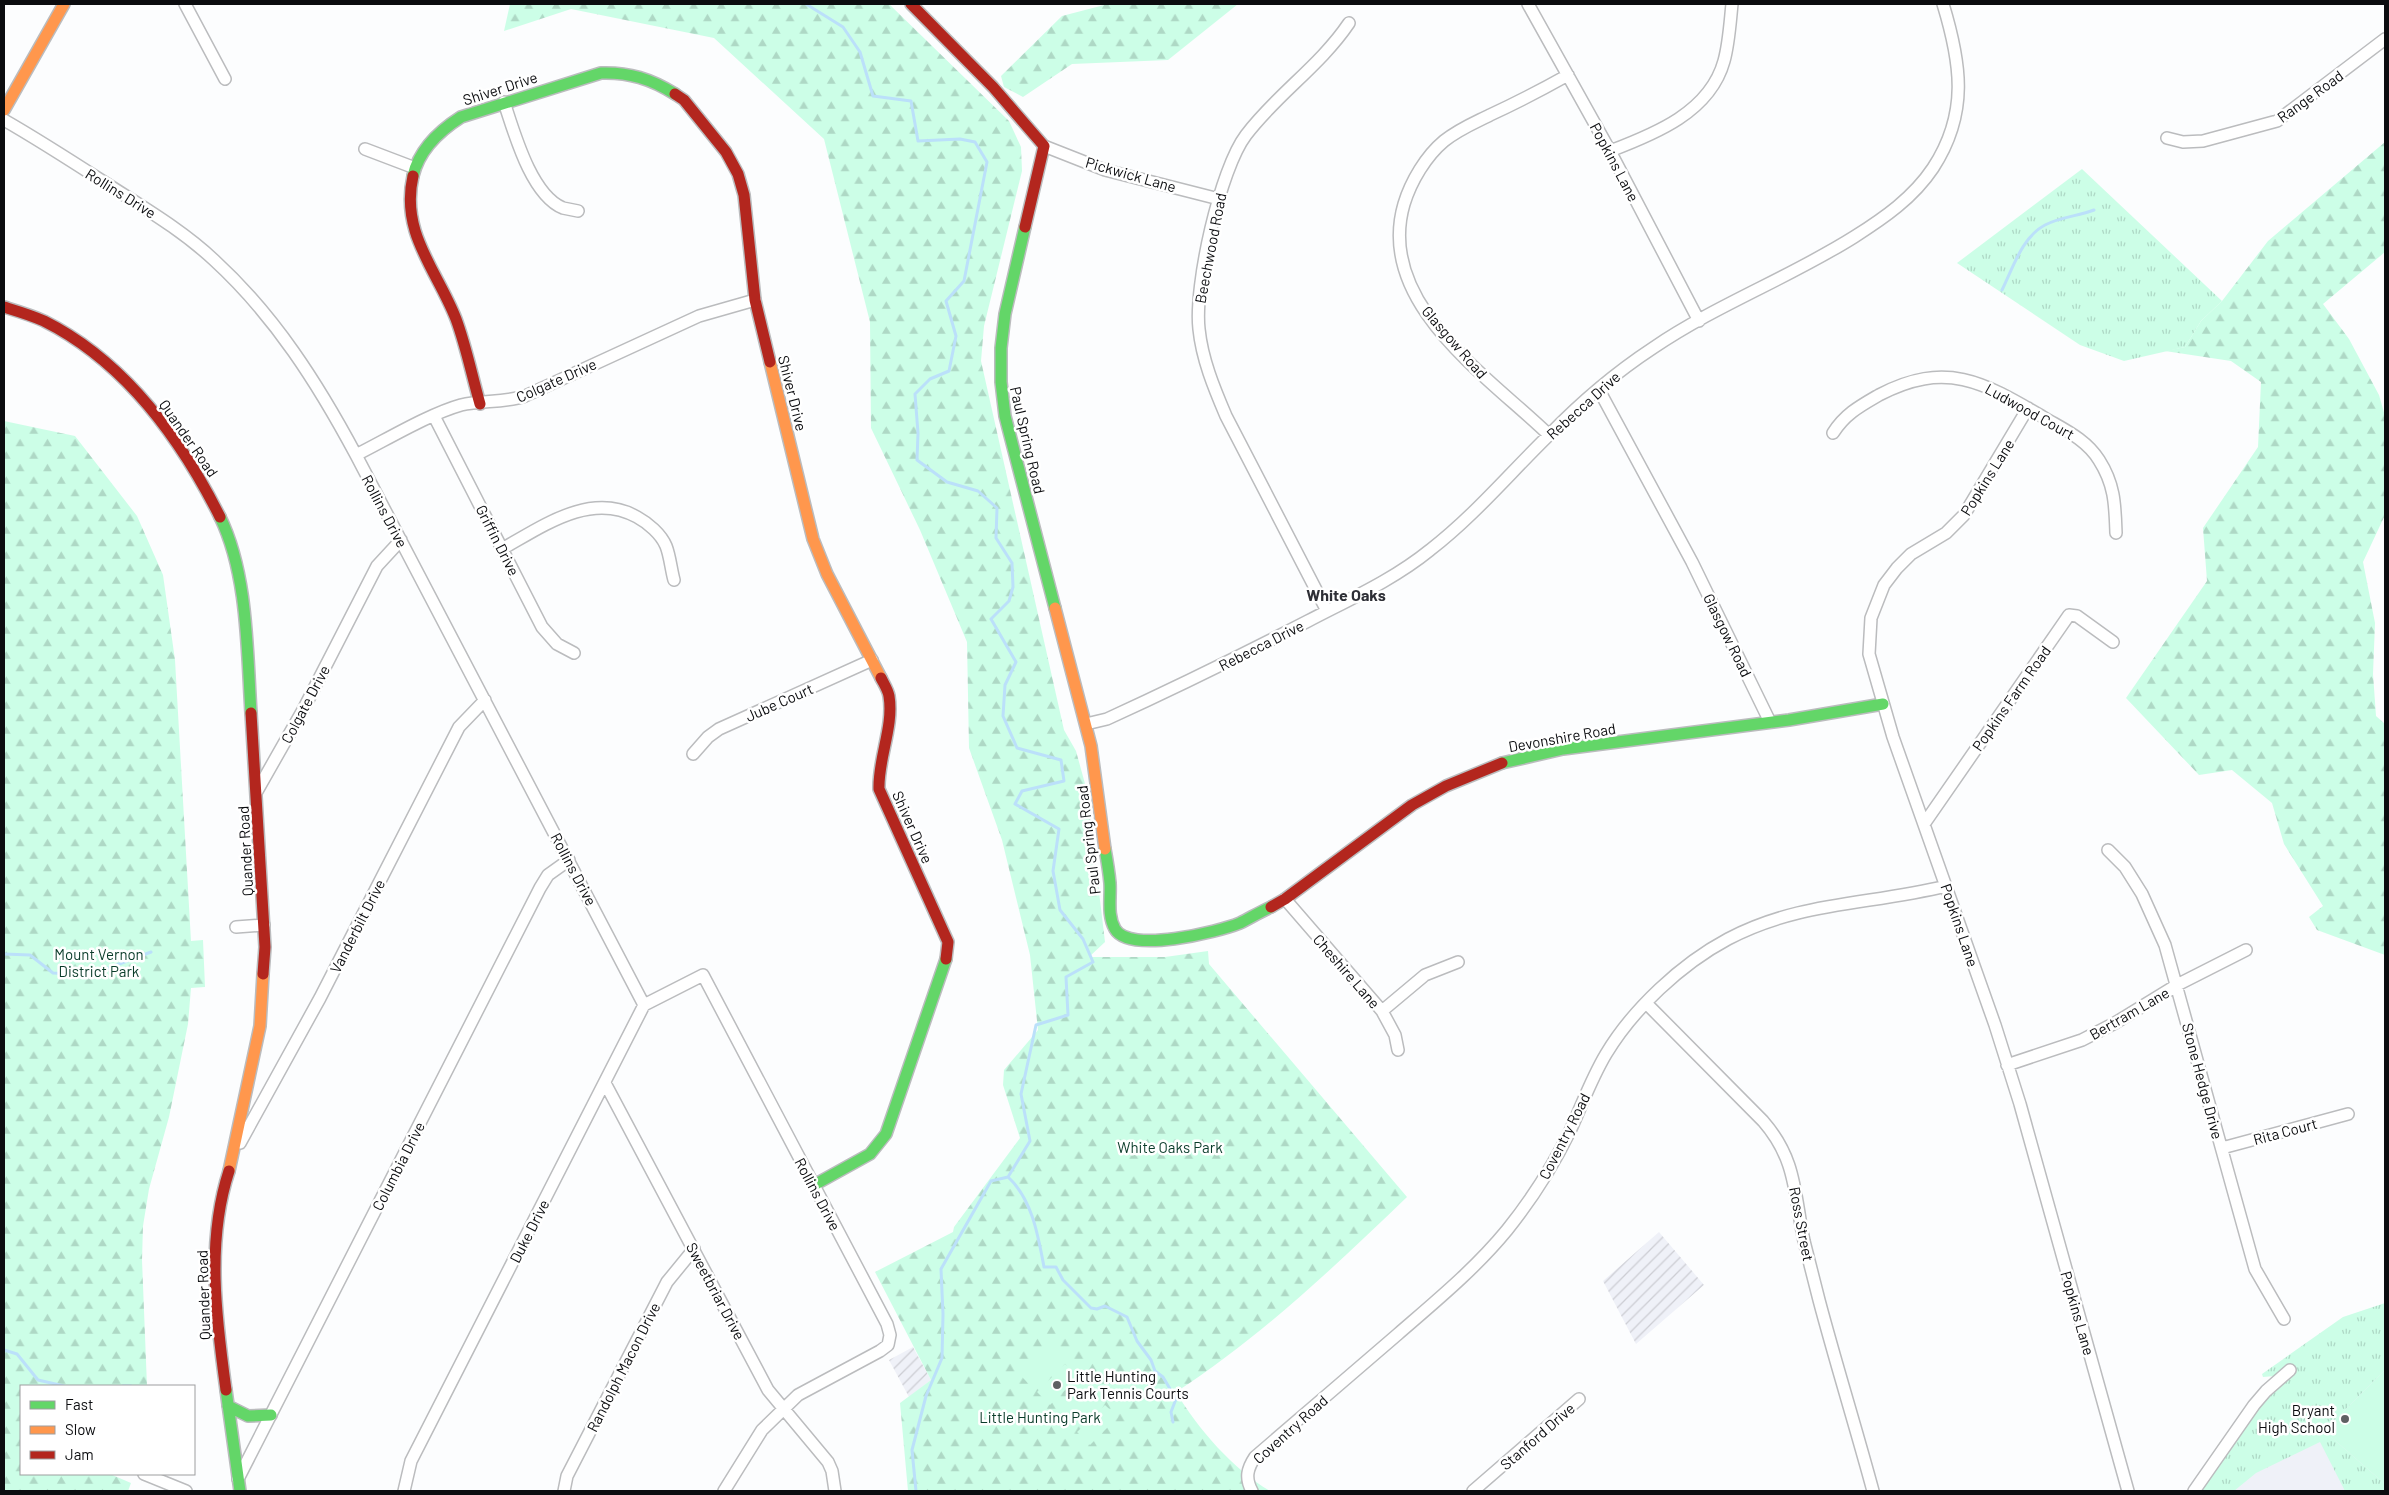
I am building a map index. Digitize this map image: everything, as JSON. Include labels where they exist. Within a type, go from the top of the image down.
[{"type":"street","points":[[4,110],[64,4]]},
{"type":"street","points":[[185,4],[225,79]]},
{"type":"street","points":[[912,4],[993,87],[1044,146]]},
{"type":"street","name":"Popkins Lane","points":[[1528,4],[1610,151],[1699,321]]},
{"type":"street","points":[[1610,151],[1663,129],[1689,112],[1706,95],[1717,78],[1724,60],[1732,4]]},
{"type":"street","name":"Rebecca Drive","points":[[1086,724],[1107,719],[1150,699],[1388,580],[1432,549],[1472,514],[1549,435],[1599,390],[1649,350],[1699,321],[1837,248],[1896,208],[1923,181],[1945,146],[1954,121],[1958,98],[1957,56],[1943,4]]},
{"type":"street","name":"Beechwood Road","points":[[1327,611],[1226,416],[1204,358],[1199,329],[1199,300],[1218,199],[1230,161],[1245,136],[1260,117],[1325,55],[1349,23]]},
{"type":"street","name":"Range Road","points":[[2167,138],[2183,142],[2203,141],[2277,121],[2385,39]]},
{"type":"street","name":"Shiver Drive","points":[[480,404],[456,319],[419,244],[412,225],[410,190],[415,168],[431,141],[445,127],[460,117],[504,102],[589,75],[611,72],[648,78],[664,85],[680,96],[726,152],[738,174],[744,195],[755,300],[813,540],[827,574],[889,694],[891,704],[890,724],[878,762],[880,789],[948,942],[948,959],[886,1134],[870,1154],[814,1185]]},
{"type":"street","name":"Glasgow Road","points":[[1549,435],[1480,373],[1429,316],[1407,278],[1399,238],[1403,210],[1411,186],[1423,166],[1443,142],[1463,127],[1568,74]]},
{"type":"street","points":[[504,102],[521,151],[539,184],[549,197],[559,205],[578,211]]},
{"type":"street","name":"Rollins Drive","points":[[4,120],[162,219],[215,261],[252,299],[292,350],[326,400],[356,455],[644,1005],[703,975],[887,1324],[890,1335],[888,1345],[803,1392],[762,1430],[724,1491]]},
{"type":"street","name":"Pickwick Lane","points":[[1044,146],[1105,170],[1218,199]]},
{"type":"street","name":"Paul Spring Road","points":[[1044,146],[1038,180],[1004,325],[1000,353],[1000,384],[1005,416],[1086,724],[1097,783],[1110,885],[1110,916],[1115,930]]},
{"type":"street","points":[[365,150],[415,168]]},
{"type":"street","name":"Colgate Drive","points":[[356,455],[434,416],[461,405],[509,401],[526,396],[699,316],[755,300]]},
{"type":"street","name":"Quander Road","points":[[4,307],[42,320],[66,333],[116,372],[163,423],[207,490],[225,527],[238,572],[244,609],[257,791],[264,926],[263,998],[260,1026],[234,1156],[220,1210],[215,1278],[219,1339],[239,1486]]},
{"type":"street","name":"Ludwood Court","points":[[1834,433],[1841,421],[1856,408],[1894,388],[1925,378],[1946,377],[1975,381],[1999,391],[2077,437],[2099,460],[2115,496],[2116,533]]},
{"type":"street","name":"Glasgow Road","points":[[1599,390],[1692,562],[1770,722]]},
{"type":"street","name":"Popkins Lane","points":[[2028,408],[1964,515],[1946,533],[1911,554],[1897,568],[1879,594],[1871,618],[1868,643],[1871,664],[1883,704],[2007,1065],[2128,1491]]},
{"type":"street","name":"Griffin Drive","points":[[434,416],[546,632],[557,644],[574,653]]},
{"type":"street","points":[[502,548],[578,510],[594,507],[613,508],[644,520],[662,540],[666,547],[674,580]]},
{"type":"street","name":"Colgate Drive","points":[[257,791],[303,710],[377,566],[401,540]]},
{"type":"street","name":"Popkins Farm Road","points":[[1924,824],[2069,615],[2077,616],[2113,642]]},
{"type":"street","name":"Jube Court","points":[[693,754],[708,737],[719,729],[872,660]]},
{"type":"street","name":"Vanderbilt Drive","points":[[234,1156],[320,998],[459,727],[485,700]]},
{"type":"street","name":"Devonshire Road","points":[[1115,930],[1128,938],[1144,940],[1199,935],[1239,923],[1285,899],[1412,805],[1446,786],[1479,771],[1521,758],[1563,749],[1770,722],[1883,704]]},
{"type":"street","name":"Stone Hedge Drive","points":[[2108,850],[2125,867],[2152,913],[2165,945],[2256,1269],[2284,1319]]},
{"type":"street","name":"Columbia Drive","points":[[239,1486],[270,1415],[540,888],[548,875],[569,860]]},
{"type":"street","name":"Coventry Road","points":[[1252,1491],[1248,1484],[1247,1473],[1255,1457],[1458,1282],[1507,1230],[1554,1160],[1607,1053],[1623,1030],[1668,982],[1697,958],[1728,939],[1764,923],[1807,909],[1898,897],[1946,886]]},
{"type":"street","name":"Cheshire Lane","points":[[1285,899],[1382,1011],[1395,1035],[1398,1050]]},
{"type":"street","points":[[236,927],[264,926]]},
{"type":"street","name":"Bertram Lane","points":[[2007,1065],[2082,1040],[2115,1023],[2177,985],[2246,950]]},
{"type":"street","points":[[1382,1011],[1425,975],[1458,962]]},
{"type":"street","name":"Ross Street","points":[[1647,1004],[1763,1121],[1775,1135],[1785,1152],[1793,1176],[1804,1241],[1828,1334],[1874,1491]]},
{"type":"street","name":"Duke Drive","points":[[404,1491],[412,1461],[644,1005]]},
{"type":"street","name":"Sweetbriar Drive","points":[[605,1082],[768,1390],[828,1462],[832,1471],[835,1491]]},
{"type":"street","name":"Rita Court","points":[[2222,1148],[2348,1114]]},
{"type":"street","name":"Randolph Macon Drive","points":[[564,1491],[567,1476],[666,1282],[694,1249]]},
{"type":"street","points":[[2194,1491],[2254,1405],[2266,1391],[2290,1370]]},
{"type":"street","name":"Stanford Drive","points":[[1473,1491],[1579,1400]]},
{"type":"street","points":[[228,1406],[242,1416],[252,1418],[270,1415]]},
{"type":"street","points":[[146,1475],[186,1491]]},
{"type":"shaded area","points":[[1659,1232],[1704,1285],[1636,1344],[1603,1281]]},
{"type":"shaded area","points":[[913,1347],[931,1380],[909,1397],[889,1360]]},
{"type":"shaded area","name":"Bryant High School","points":[[2385,1348],[2385,1491],[2224,1491]]},
{"type":"green space","points":[[510,4],[889,4],[1009,121],[1021,147],[1022,171],[984,326],[981,361],[1064,730],[1076,751],[1087,791],[1105,942],[1089,957],[1165,957],[1208,951],[1209,964],[1407,1197],[1324,1275],[1267,1325],[1176,1392],[1195,1420],[1217,1447],[1256,1482],[1270,1491],[908,1491],[900,1403],[931,1380],[875,1272],[953,1232],[954,1227],[1020,1138],[1003,1085],[1004,1070],[1038,1030],[1030,955],[1002,840],[969,748],[967,642],[920,530],[871,428],[870,322],[824,139],[714,38],[571,9],[504,31]]},
{"type":"green space","points":[[1108,4],[1238,4],[1168,60],[1072,64],[1023,97],[1004,87],[1001,76],[1062,16]]},
{"type":"green space","points":[[2385,142],[2385,252],[2323,304],[2349,339],[2379,395],[2385,416],[2385,515],[2363,562],[2375,623],[2373,674],[2376,716],[2385,724],[2385,955],[2317,930],[2309,917],[2323,906],[2284,844],[2272,803],[2232,770],[2199,775],[2126,698],[2207,581],[2203,528],[2258,447],[2261,382],[2231,361],[2165,351],[2185,347],[2201,321],[2222,301],[2268,241]]},
{"type":"green space","points":[[2082,169],[2222,301],[2201,321],[2185,347],[2124,361],[2080,345],[1957,263]]},
{"type":"green space","name":"Mount Vernon District Park","points":[[4,421],[75,436],[137,516],[163,575],[175,660],[191,941],[203,940],[205,987],[191,988],[188,1024],[169,1117],[149,1189],[143,1226],[142,1260],[147,1385],[20,1385],[20,1475],[112,1475],[131,1483],[128,1491],[4,1491]]},
{"type":"green space","points":[[2385,1303],[2385,1370],[2330,1425],[2331,1437],[2385,1484],[2385,1491],[2345,1491],[2320,1442],[2256,1473],[2234,1491],[2201,1491],[2275,1376],[2263,1377],[2262,1374],[2343,1317]]},
{"type":"green space","name":"Little Hunting Park Tennis Courts","points":[[1048,1347],[1061,1360],[1033,1388],[1020,1375]]},
{"type":"green space","name":"Little Hunting Park Tennis Courts","points":[[1065,1364],[1078,1377],[1050,1405],[1037,1392]]},
{"type":"green space","points":[[2385,1370],[2385,1484],[2331,1437],[2330,1425]]},
{"type":"green space","name":"Little Hunting Park Tennis Courts","points":[[1086,1386],[1099,1399],[1071,1426],[1059,1414]]},
{"type":"green space","name":"Little Hunting Park Tennis Courts","points":[[1105,1405],[1118,1417],[1090,1445],[1077,1432]]},
{"type":"waterway","points":[[806,4],[843,27],[860,52],[873,96],[911,101],[918,141],[960,139],[975,142],[987,162],[964,281],[946,301],[956,336],[949,371],[930,379],[915,394],[918,433],[917,460],[947,482],[978,491],[997,508],[996,538],[1012,563],[1013,587],[1009,601],[991,619],[1016,662],[1005,685],[1003,716],[1017,748],[1061,760],[1064,781],[1022,791],[1015,804],[1059,829],[1053,871],[1060,910],[1083,939],[1093,962],[1066,977],[1068,1015],[1036,1025],[1021,1094],[1030,1141],[1008,1177],[991,1181],[941,1269],[942,1358],[926,1396],[912,1450],[916,1491]]},
{"type":"waterway","points":[[2002,290],[2024,245],[2037,230],[2057,220],[2094,210]]},
{"type":"waterway","points":[[4,954],[30,955],[53,973],[90,975],[151,952]]},
{"type":"waterway","points":[[1008,1177],[1023,1196],[1033,1218],[1044,1267],[1056,1267],[1063,1280],[1091,1308],[1097,1309],[1105,1306],[1127,1317],[1137,1341],[1151,1360],[1155,1371],[1163,1377],[1176,1399],[1171,1412],[1173,1422]]},
{"type":"waterway","points":[[4,1350],[17,1354],[38,1380],[60,1385]]},
{"type":"traffic: fast","points":[[413,176],[420,158],[431,142],[445,128],[461,117],[601,73],[630,75],[657,84],[675,94]]},
{"type":"traffic: fast","points":[[1025,227],[1005,314],[1001,348],[1001,382],[1005,416],[1055,608]]},
{"type":"traffic: fast","points":[[220,517],[229,539],[241,588],[247,639],[251,713]]},
{"type":"traffic: fast","points":[[1502,763],[1563,749],[1789,720],[1883,704]]},
{"type":"traffic: fast","points":[[1105,849],[1110,883],[1111,918],[1115,929],[1123,936],[1137,940],[1174,939],[1229,927],[1271,907]]},
{"type":"traffic: fast","points":[[814,1185],[870,1154],[886,1134],[946,959]]},
{"type":"traffic: fast","points":[[226,1390],[240,1491]]},
{"type":"traffic: fast","points":[[228,1406],[248,1416],[271,1415]]},
{"type":"traffic: slow","points":[[4,110],[64,4]]},
{"type":"traffic: slow","points":[[770,362],[813,539],[827,574],[881,678]]},
{"type":"traffic: slow","points":[[1055,608],[1091,746],[1105,849]]},
{"type":"traffic: slow","points":[[229,1171],[260,1026],[263,974]]},
{"type":"traffic: jam","points":[[911,4],[993,87],[1044,146],[1025,227]]},
{"type":"traffic: jam","points":[[675,94],[684,100],[726,152],[738,174],[744,195],[755,300],[770,362]]},
{"type":"traffic: jam","points":[[413,176],[410,196],[416,233],[456,319],[480,404]]},
{"type":"traffic: jam","points":[[4,307],[44,321],[73,338],[125,380],[168,431],[205,488],[220,517]]},
{"type":"traffic: jam","points":[[881,678],[886,687],[890,708],[888,731],[879,777],[879,789],[948,942],[946,959]]},
{"type":"traffic: jam","points":[[251,713],[265,947],[263,974]]},
{"type":"traffic: jam","points":[[1271,907],[1285,899],[1412,805],[1446,786],[1502,763]]},
{"type":"traffic: jam","points":[[226,1390],[216,1308],[215,1252],[217,1225],[229,1171]]},
{"type":"place","name":"Little Hunting Park Tennis Courts","points":[[1057,1385]]},
{"type":"place","name":"Bryant High School","points":[[2345,1419]]},
{"type":"district","name":"White Oaks","points":[[1346,594]]},
{"type":"park label","name":"White Oaks Park","points":[[1170,1147]]},
{"type":"park label","name":"Little Hunting Park","points":[[1040,1417]]}]
